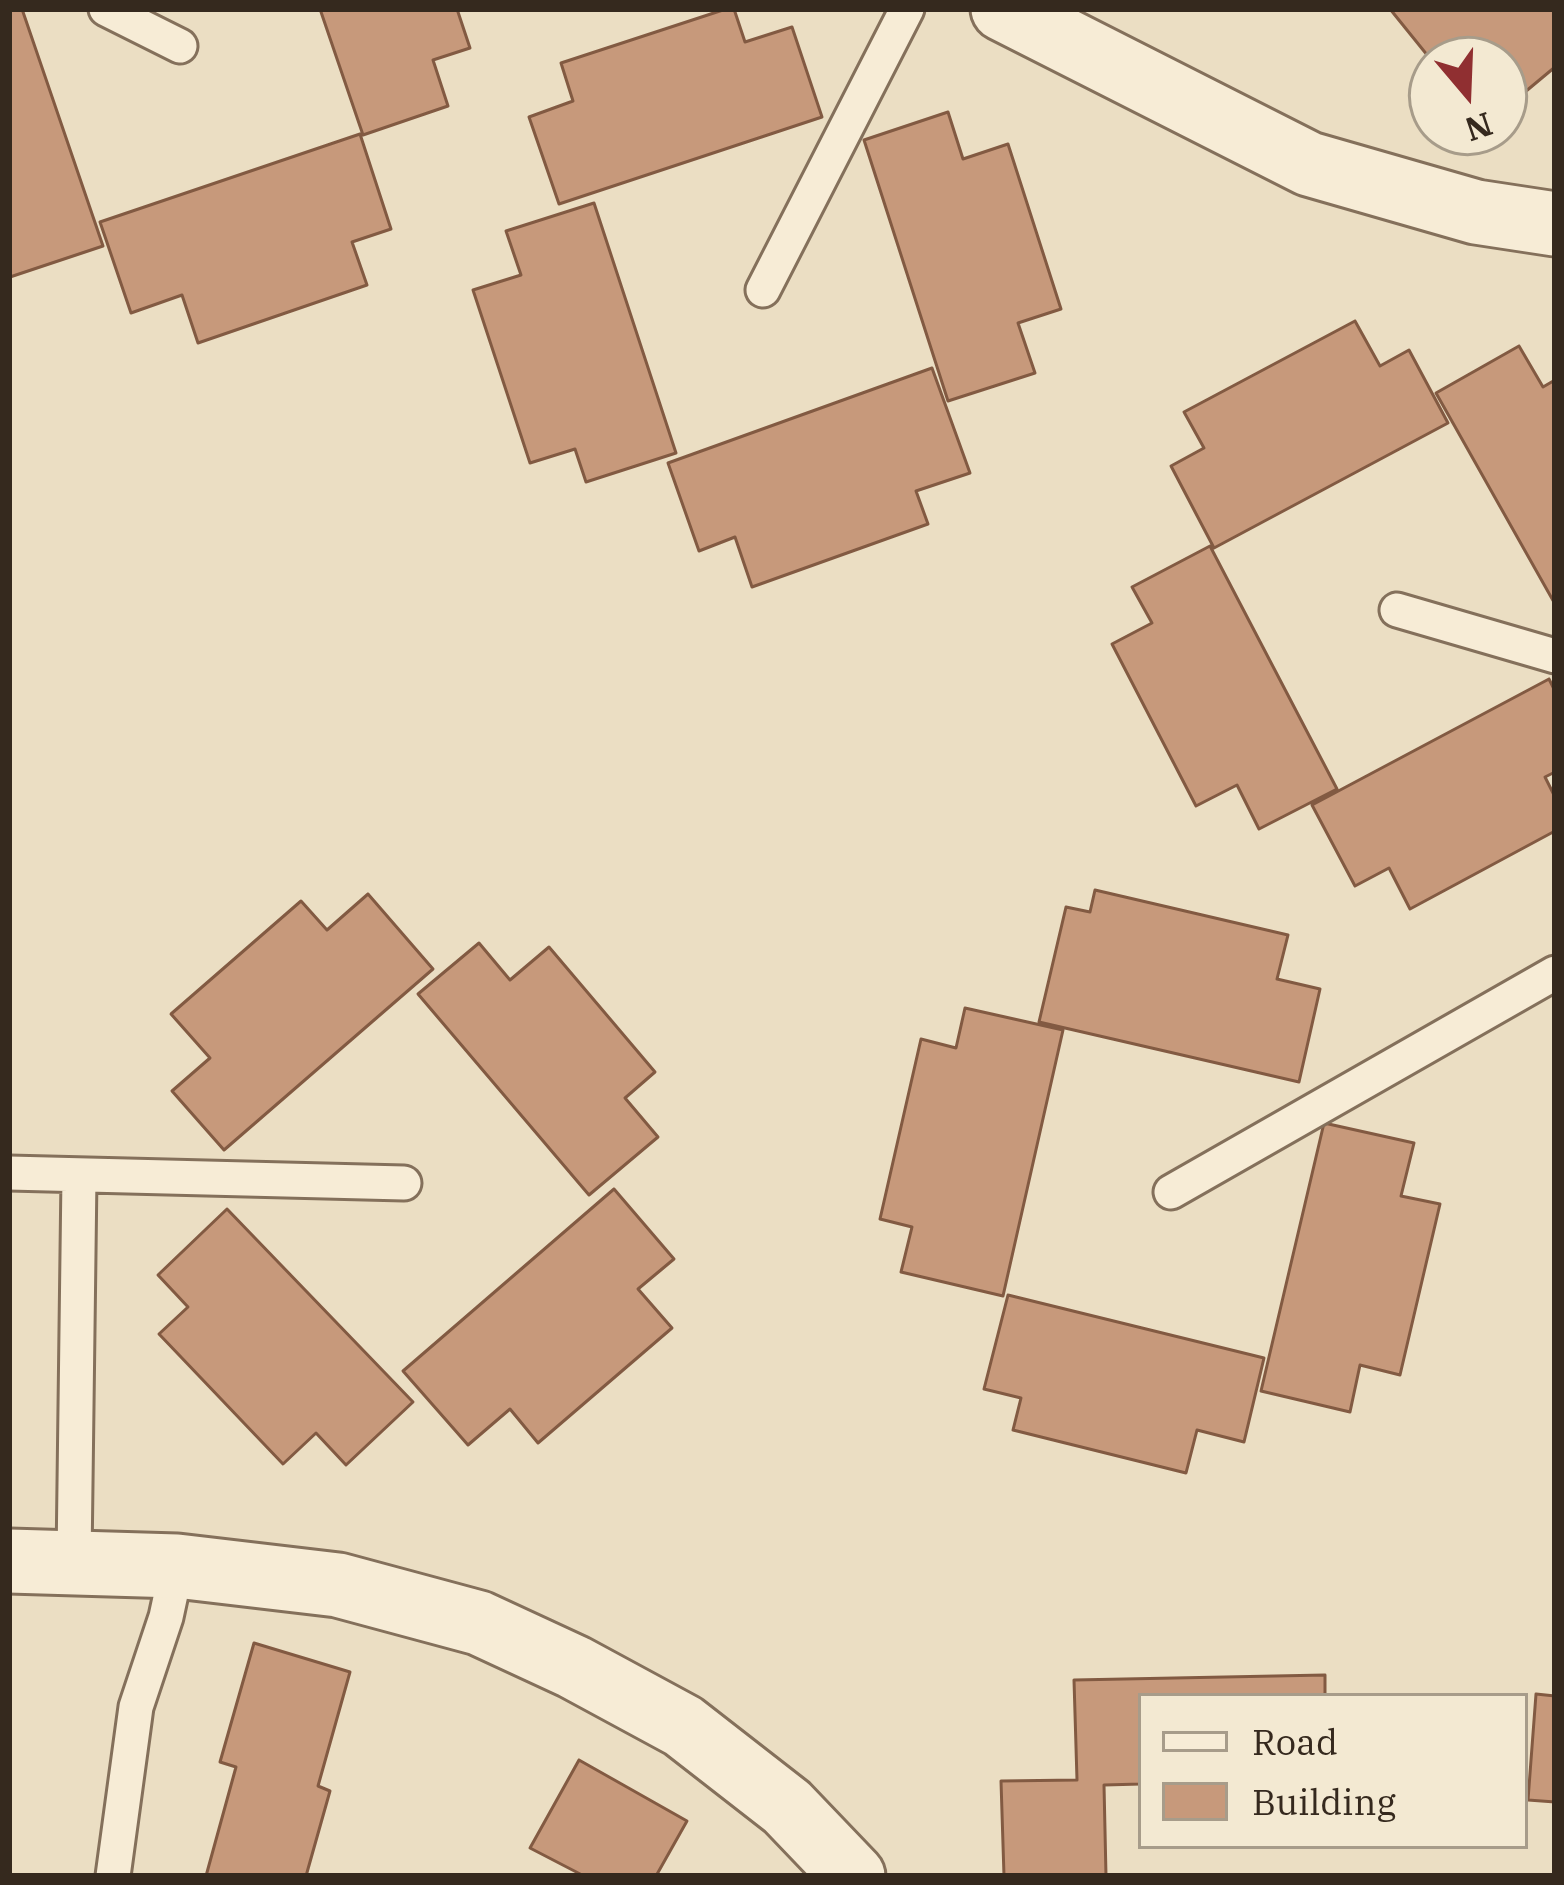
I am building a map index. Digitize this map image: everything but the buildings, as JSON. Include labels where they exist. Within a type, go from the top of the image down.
[{"type":"street","points":[[1003,9],[1309,164],[1476,212],[1555,224]]},
{"type":"street","points":[[9,1561],[177,1566],[338,1585],[479,1623],[683,1726],[787,1807],[854,1876]]},
{"type":"lane","points":[[106,9],[180,46]]},
{"type":"lane","points":[[763,290],[907,9]]},
{"type":"lane","points":[[1397,610],[1555,656]]},
{"type":"lane","points":[[1171,1192],[1555,973]]},
{"type":"lane","points":[[9,1173],[404,1183]]},
{"type":"lane","points":[[74,1561],[79,1175]]},
{"type":"lane","points":[[113,1876],[136,1707],[166,1617],[177,1566]]}]
